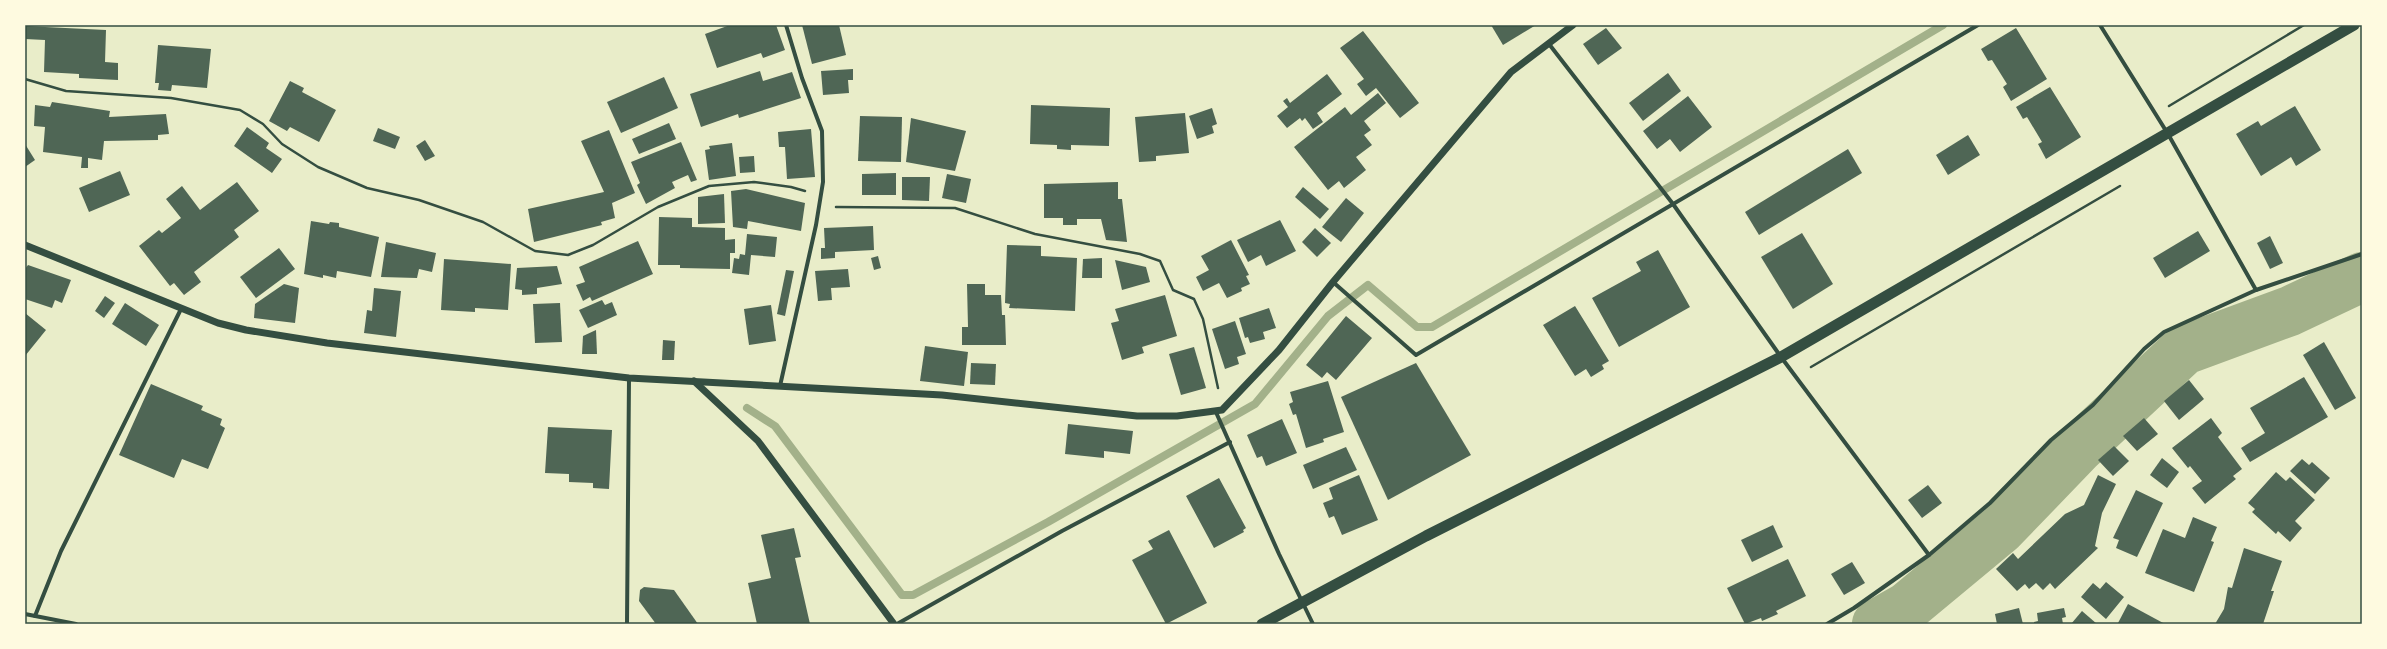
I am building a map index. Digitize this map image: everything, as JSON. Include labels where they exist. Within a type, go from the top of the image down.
[{"type":"highway","points":[[1262,624],[1302,601],[1426,536],[1781,357],[2354,25]]},
{"type":"street","points":[[780,386],[824,182],[822,131],[802,78],[786,25]]},
{"type":"street","points":[[25,245],[218,323],[246,330],[320,342],[629,378],[942,395],[1137,416],[1177,416],[1219,410],[1279,350],[1333,282],[1511,72],[1573,25]]},
{"type":"street","points":[[1333,282],[1416,355],[1978,25]]},
{"type":"street","points":[[2100,25],[2168,134],[2256,290]]},
{"type":"street","points":[[1549,44],[1673,204],[1781,357],[1929,555]]},
{"type":"street","points":[[1827,624],[1854,608],[1929,555],[1990,504],[2051,440],[2093,405],[2144,349],[2164,332],[2256,290],[2362,254]]},
{"type":"street","points":[[35,616],[61,551],[181,309]]},
{"type":"street","points":[[627,624],[629,378]]},
{"type":"street","points":[[694,382],[758,442],[895,624],[1062,531],[1230,442]]},
{"type":"street","points":[[1219,410],[1230,442],[1313,624]]},
{"type":"street","points":[[25,614],[76,624]]},
{"type":"path","points":[[2163,110],[2304,25]]},
{"type":"path","points":[[25,79],[66,91],[172,98],[240,110],[263,124],[282,144],[318,167],[367,188],[419,200],[483,222],[535,251],[568,255],[587,248],[658,207],[709,186],[754,182],[791,186],[820,196]]},
{"type":"path","points":[[1811,367],[2126,182]]},
{"type":"path","points":[[819,204],[828,207],[955,208],[1035,234],[1140,254],[1160,261],[1173,290],[1194,299],[1203,319],[1219,410]]},
{"type":"building","points":[[730,25],[776,25],[785,50],[763,58],[761,53],[717,68],[705,34]]},
{"type":"building","points":[[802,25],[839,25],[846,55],[812,64]]},
{"type":"building","points":[[1491,25],[1536,25],[1503,45]]},
{"type":"building","points":[[25,26],[106,30],[105,62],[118,63],[118,80],[79,78],[79,74],[44,72],[45,40],[25,39]]},
{"type":"building","points":[[1606,28],[1622,48],[1598,65],[1583,44]]},
{"type":"building","points":[[2016,28],[2047,79],[2011,101],[2003,87],[2007,84],[1992,60],[1988,61],[1981,49]]},
{"type":"building","points":[[1363,31],[1419,103],[1400,118],[1376,88],[1366,96],[1357,84],[1364,79],[1340,48]]},
{"type":"building","points":[[158,45],[211,49],[207,88],[172,85],[171,91],[158,90],[159,83],[155,83]]},
{"type":"building","points":[[853,69],[853,80],[848,80],[849,93],[823,95],[821,71]]},
{"type":"building","points":[[760,71],[763,81],[792,72],[801,98],[739,118],[738,114],[701,127],[690,94]]},
{"type":"building","points":[[1668,73],[1681,91],[1643,121],[1629,103]]},
{"type":"building","points":[[1327,74],[1342,94],[1317,113],[1323,122],[1313,129],[1305,118],[1302,121],[1300,118],[1287,128],[1277,116],[1288,107],[1283,101],[1287,98],[1290,103]]},
{"type":"building","points":[[664,77],[678,108],[621,133],[607,102]]},
{"type":"building","points":[[290,81],[304,88],[302,92],[336,110],[319,142],[290,127],[287,131],[269,121]]},
{"type":"building","points":[[2050,87],[2081,137],[2046,159],[2038,144],[2042,142],[2027,117],[2023,119],[2016,107]]},
{"type":"building","points":[[1378,93],[1386,103],[1364,121],[1371,130],[1364,135],[1372,145],[1356,157],[1366,170],[1344,188],[1339,181],[1328,190],[1294,147],[1345,107],[1351,115]]},
{"type":"building","points":[[1688,96],[1712,127],[1680,152],[1670,139],[1657,149],[1643,131]]},
{"type":"building","points":[[52,102],[110,111],[109,117],[166,114],[169,134],[158,135],[158,140],[104,141],[102,160],[88,158],[88,168],[81,168],[82,157],[43,152],[45,127],[34,126],[35,105],[50,107]]},
{"type":"building","points":[[1031,105],[1110,108],[1109,146],[1071,145],[1071,150],[1057,149],[1057,145],[1030,144]]},
{"type":"building","points":[[2295,106],[2321,150],[2296,166],[2291,157],[2261,176],[2236,134],[2258,121],[2261,126]]},
{"type":"building","points":[[1212,108],[1217,124],[1212,126],[1214,133],[1197,139],[1189,116]]},
{"type":"building","points":[[1185,113],[1189,153],[1156,156],[1156,161],[1139,162],[1135,117]]},
{"type":"building","points":[[860,116],[902,117],[901,162],[858,161]]},
{"type":"building","points":[[911,118],[966,131],[955,171],[906,162]]},
{"type":"building","points":[[669,123],[676,139],[639,154],[632,139]]},
{"type":"building","points":[[247,127],[269,143],[266,148],[282,159],[272,173],[234,146]]},
{"type":"building","points":[[378,128],[400,137],[395,149],[373,141]]},
{"type":"building","points":[[811,129],[815,177],[787,179],[785,147],[779,147],[778,132]]},
{"type":"building","points":[[609,130],[635,193],[612,203],[615,218],[601,222],[602,225],[534,242],[528,209],[604,192],[581,141]]},
{"type":"building","points":[[1968,135],[1980,155],[1948,175],[1936,155]]},
{"type":"building","points":[[425,140],[435,156],[425,161],[416,146]]},
{"type":"building","points":[[681,142],[697,180],[691,182],[688,175],[672,182],[675,188],[646,204],[637,185],[640,183],[631,162]]},
{"type":"building","points":[[732,143],[736,176],[709,180],[705,150],[710,149],[709,146]]},
{"type":"building","points":[[25,144],[35,160],[25,167]]},
{"type":"building","points":[[1848,149],[1862,173],[1759,235],[1745,212]]},
{"type":"building","points":[[754,156],[755,172],[740,173],[739,157]]},
{"type":"building","points":[[120,171],[130,195],[89,212],[79,188]]},
{"type":"building","points":[[896,173],[896,195],[862,195],[862,174]]},
{"type":"building","points":[[947,174],[971,179],[966,203],[942,198]]},
{"type":"building","points":[[902,177],[930,177],[929,201],[902,200]]},
{"type":"building","points":[[237,182],[259,211],[234,230],[239,237],[194,272],[201,282],[184,295],[174,283],[170,286],[139,246],[159,230],[162,233],[181,218],[166,199],[182,186],[200,210]]},
{"type":"building","points":[[1118,182],[1118,199],[1122,199],[1127,242],[1106,240],[1101,219],[1077,219],[1077,225],[1063,225],[1063,218],[1044,218],[1044,184]]},
{"type":"building","points":[[1303,187],[1329,209],[1320,219],[1295,197]]},
{"type":"building","points":[[746,189],[805,203],[801,231],[748,221],[747,229],[733,227],[731,191]]},
{"type":"building","points":[[724,194],[725,223],[698,224],[698,197]]},
{"type":"building","points":[[1346,198],[1364,213],[1341,242],[1322,227]]},
{"type":"building","points":[[659,217],[692,218],[692,227],[725,228],[725,240],[735,239],[735,253],[730,253],[730,269],[680,268],[680,265],[658,265]]},
{"type":"building","points":[[1280,220],[1296,251],[1266,266],[1261,255],[1248,262],[1237,240]]},
{"type":"building","points":[[311,221],[329,224],[330,222],[339,223],[339,227],[379,237],[371,277],[337,271],[336,278],[323,275],[323,278],[304,274]]},
{"type":"building","points":[[873,226],[874,250],[835,252],[835,258],[821,259],[821,248],[825,248],[824,228]]},
{"type":"building","points":[[1315,228],[1331,243],[1317,257],[1302,242]]},
{"type":"building","points":[[2198,231],[2210,251],[2165,278],[2153,258]]},
{"type":"building","points":[[1802,233],[1833,284],[1793,309],[1761,257]]},
{"type":"building","points":[[747,234],[777,237],[775,257],[751,255],[749,275],[732,273],[734,258],[739,259],[740,254],[745,255]]},
{"type":"building","points":[[2270,236],[2283,263],[2270,269],[2257,243]]},
{"type":"building","points":[[1231,240],[1249,275],[1246,276],[1250,284],[1241,288],[1242,291],[1227,298],[1219,283],[1203,291],[1196,277],[1209,270],[1201,256]]},
{"type":"building","points":[[638,241],[653,274],[592,301],[590,297],[583,301],[576,285],[585,282],[579,267]]},
{"type":"building","points":[[386,242],[436,253],[432,272],[419,269],[417,278],[381,277]]},
{"type":"building","points":[[1007,245],[1041,246],[1041,256],[1077,258],[1075,311],[1009,308],[1010,304],[1005,303]]},
{"type":"building","points":[[279,248],[295,269],[256,298],[240,277]]},
{"type":"building","points":[[1658,250],[1690,307],[1619,347],[1592,298],[1641,271],[1636,262]]},
{"type":"building","points":[[878,256],[881,268],[874,270],[871,258]]},
{"type":"building","points":[[1102,258],[1102,278],[1082,278],[1083,259]]},
{"type":"building","points":[[444,259],[511,264],[508,310],[475,308],[475,312],[441,310]]},
{"type":"building","points":[[1115,260],[1146,267],[1150,282],[1122,290]]},
{"type":"building","points":[[28,265],[71,280],[62,303],[55,300],[52,308],[25,299],[25,269]]},
{"type":"building","points":[[557,266],[562,284],[537,288],[537,294],[522,295],[522,290],[515,289],[517,268]]},
{"type":"building","points":[[848,269],[850,287],[831,288],[832,300],[818,301],[815,271]]},
{"type":"building","points":[[786,270],[794,271],[785,316],[777,314]]},
{"type":"building","points":[[284,284],[299,288],[295,323],[254,318],[255,304]]},
{"type":"building","points":[[967,284],[985,284],[985,295],[1001,295],[1002,315],[1005,315],[1006,345],[962,345],[962,327],[968,327]]},
{"type":"building","points":[[374,288],[401,291],[396,337],[364,333],[367,310],[372,311]]},
{"type":"building","points":[[1165,295],[1177,336],[1142,347],[1144,353],[1122,360],[1111,323],[1119,321],[1115,309]]},
{"type":"building","points":[[105,296],[115,303],[104,318],[95,311]]},
{"type":"building","points":[[602,300],[605,305],[612,302],[617,315],[588,328],[579,310]]},
{"type":"building","points":[[125,303],[159,325],[146,346],[112,324]]},
{"type":"building","points":[[560,303],[562,342],[535,343],[533,304]]},
{"type":"building","points":[[771,305],[776,341],[749,345],[744,309]]},
{"type":"building","points":[[1575,306],[1609,361],[1602,365],[1604,369],[1591,377],[1586,369],[1575,376],[1543,325]]},
{"type":"building","points":[[1269,308],[1276,328],[1263,332],[1265,339],[1250,343],[1248,337],[1245,338],[1239,318]]},
{"type":"building","points":[[25,313],[46,330],[25,356]]},
{"type":"building","points":[[1346,316],[1372,338],[1336,380],[1327,372],[1322,378],[1306,365]]},
{"type":"building","points":[[1235,321],[1246,354],[1237,357],[1239,364],[1225,369],[1212,329]]},
{"type":"building","points":[[596,330],[597,354],[582,354],[583,336]]},
{"type":"building","points":[[663,340],[675,341],[674,360],[662,360]]},
{"type":"building","points":[[2324,342],[2356,398],[2335,410],[2303,355]]},
{"type":"building","points":[[925,346],[968,352],[964,386],[920,381]]},
{"type":"building","points":[[1194,347],[1206,388],[1181,395],[1169,354]]},
{"type":"building","points":[[971,363],[996,364],[995,385],[970,384]]},
{"type":"building","points":[[1416,363],[1471,455],[1388,500],[1341,397]]},
{"type":"building","points":[[2304,377],[2328,417],[2250,462],[2241,448],[2265,433],[2250,408]]},
{"type":"building","points":[[2189,380],[2204,399],[2179,420],[2164,401]]},
{"type":"building","points":[[1328,381],[1344,432],[1323,439],[1324,442],[1306,448],[1296,414],[1293,415],[1289,404],[1293,402],[1290,392]]},
{"type":"building","points":[[151,384],[203,406],[201,410],[222,419],[220,425],[225,428],[208,469],[182,459],[174,478],[119,455]]},
{"type":"building","points":[[2144,418],[2158,434],[2137,451],[2123,436]]},
{"type":"building","points":[[2211,418],[2222,433],[2218,437],[2242,469],[2233,476],[2236,479],[2205,504],[2192,488],[2202,481],[2190,466],[2188,468],[2172,448]]},
{"type":"building","points":[[1282,419],[1297,453],[1266,466],[1262,456],[1257,458],[1247,435]]},
{"type":"building","points":[[1068,424],[1133,431],[1130,454],[1104,451],[1104,458],[1065,454]]},
{"type":"building","points":[[548,427],[612,430],[609,489],[593,488],[593,483],[569,482],[569,474],[545,473]]},
{"type":"building","points":[[2114,446],[2129,461],[2113,476],[2098,460]]},
{"type":"building","points":[[1346,447],[1357,470],[1313,489],[1303,465]]},
{"type":"building","points":[[2162,458],[2179,472],[2167,488],[2150,475]]},
{"type":"building","points":[[2302,459],[2309,465],[2312,462],[2330,478],[2315,494],[2290,471]]},
{"type":"building","points":[[2276,472],[2286,481],[2290,477],[2315,500],[2295,521],[2302,528],[2290,542],[2278,531],[2276,534],[2252,512],[2255,509],[2248,503]]},
{"type":"building","points":[[1359,475],[1378,520],[1342,535],[1334,516],[1329,518],[1323,503],[1333,499],[1329,488]]},
{"type":"building","points":[[2098,475],[2116,484],[2102,513],[2095,546],[2098,548],[2055,589],[2050,583],[2043,590],[2036,583],[2029,589],[2025,584],[2017,591],[1996,569],[2013,553],[2018,559],[2065,514],[2084,505]]},
{"type":"building","points":[[1219,478],[1246,528],[1243,530],[1244,532],[1214,548],[1186,496]]},
{"type":"building","points":[[1928,485],[1942,503],[1922,518],[1908,500]]},
{"type":"building","points":[[2136,490],[2163,503],[2137,557],[2116,548],[2119,540],[2113,538]]},
{"type":"building","points":[[2193,517],[2217,527],[2211,541],[2214,542],[2194,592],[2145,573],[2163,529],[2185,538]]},
{"type":"building","points":[[1773,525],[1783,547],[1752,562],[1741,540]]},
{"type":"building","points":[[794,528],[801,557],[795,558],[810,624],[757,624],[748,583],[771,578],[761,535]]},
{"type":"building","points":[[1169,530],[1207,603],[1166,624],[1132,560],[1153,549],[1148,541]]},
{"type":"building","points":[[2244,548],[2282,561],[2271,591],[2274,591],[2263,624],[2215,624],[2224,609],[2228,587],[2232,588]]},
{"type":"building","points":[[1788,559],[1806,596],[1776,611],[1778,614],[1762,621],[1761,618],[1745,624],[1727,588]]},
{"type":"building","points":[[1852,562],[1865,583],[1844,595],[1831,574]]},
{"type":"building","points":[[2106,582],[2124,597],[2106,619],[2081,597],[2093,583],[2100,589]]},
{"type":"building","points":[[644,587],[674,590],[698,624],[656,624],[639,601],[640,590]]},
{"type":"building","points":[[2128,604],[2165,624],[2118,623]]},
{"type":"building","points":[[2019,608],[2023,624],[1997,624],[1995,614]]},
{"type":"building","points":[[2064,608],[2066,617],[2062,618],[2063,624],[2034,624],[2034,622],[2038,621],[2037,613]]},
{"type":"building","points":[[2082,611],[2097,624],[2071,624]]},
{"type":"waterway","points":[[747,408],[775,426],[902,595],[913,595],[1048,522],[1255,404],[1328,316],[1368,285],[1417,327],[1432,327],[1943,25]]},
{"type":"waterway","points":[[1877,624],[1907,607],[2001,529],[2079,448],[2184,350],[2290,311],[2362,277]]}]
